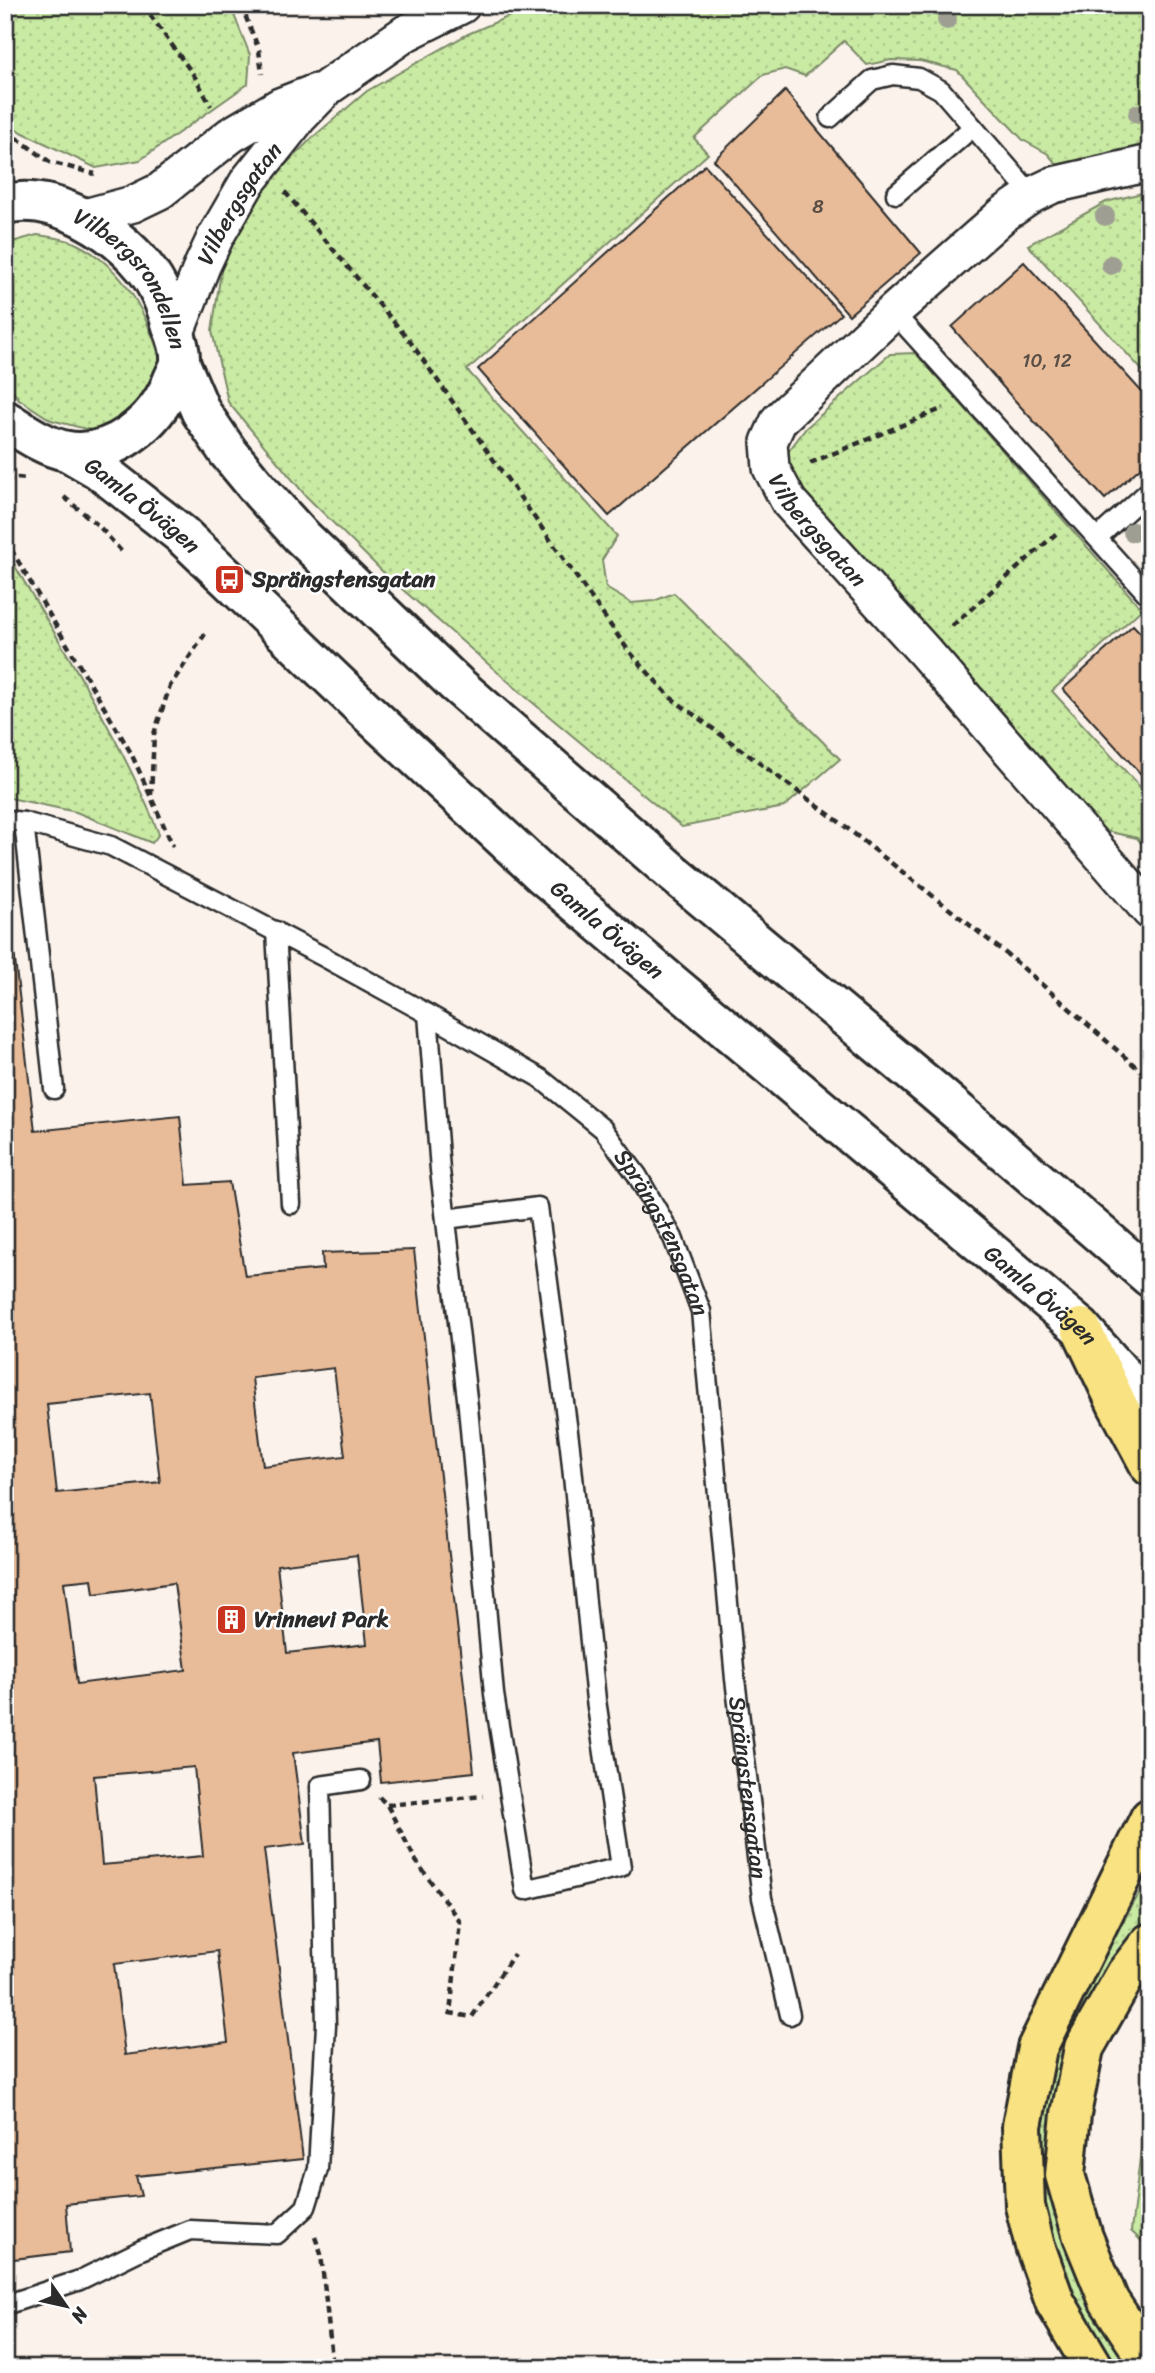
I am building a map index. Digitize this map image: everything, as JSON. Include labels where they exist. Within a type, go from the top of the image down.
[{"type":"highway","points":[[1081,1328],[1150,1466]]},
{"type":"highway","points":[[1094,2368],[1055,2302],[1034,2246],[1025,2206],[1022,2126],[1037,2048],[1150,1818]]},
{"type":"highway","points":[[1150,1943],[1126,1974],[1084,2048],[1071,2113],[1065,2175],[1083,2237],[1110,2301],[1140,2348],[1150,2357]]},
{"type":"main road","points":[[5,181],[44,204]]},
{"type":"main road","name":"Vilbergsrondellen","points":[[5,204],[44,204],[85,217],[126,249],[146,269],[164,298],[178,349],[166,398],[148,421],[120,442],[98,449],[67,451],[14,433]]},
{"type":"main road","points":[[178,349],[201,412],[228,452],[300,535],[456,684],[673,873],[1150,1278]]},
{"type":"main road","name":"Gamla Övägen","points":[[67,451],[99,469],[181,534],[544,876],[1081,1328],[1150,1406]]},
{"type":"street","name":"Vilbergsgatan","points":[[178,349],[202,266],[216,236],[248,181],[299,117],[328,87],[406,33],[463,5]]},
{"type":"street","name":"Vilbergsgatan","points":[[85,217],[133,204],[160,191],[231,135],[280,106],[328,87]]},
{"type":"street","name":"Vilbergsgatan","points":[[1150,163],[1053,185],[1004,214],[894,312],[779,421],[769,442],[771,468],[789,502],[924,651],[1150,911]]},
{"type":"lane","points":[[830,118],[872,80],[893,75],[919,78],[941,90],[1032,195]]},
{"type":"lane","points":[[896,194],[973,127]]},
{"type":"lane","points":[[894,312],[1150,597]]},
{"type":"lane","points":[[1097,538],[1150,490]]},
{"type":"lane","name":"Sprängstensgatan","points":[[5,820],[24,822],[111,846],[276,931],[428,1014],[540,1078],[603,1129],[638,1175],[673,1238],[701,1311],[735,1679],[762,1898],[790,2015]]},
{"type":"lane","points":[[24,822],[54,1089]]},
{"type":"lane","points":[[276,931],[291,1204]]},
{"type":"lane","points":[[428,1014],[446,1219],[468,1407],[494,1694],[525,1890],[621,1867],[596,1700],[570,1447],[538,1207],[446,1219]]},
{"type":"lane","points":[[5,2305],[80,2280],[190,2230],[277,2234],[306,2207],[318,2169],[326,2025],[320,1786],[361,1780]]},
{"type":"path","points":[[143,5],[195,77],[212,108]]},
{"type":"path","points":[[241,5],[259,50],[262,75]]},
{"type":"path","points":[[5,133],[50,162],[101,175]]},
{"type":"path","points":[[280,187],[410,340],[628,650],[670,697],[838,821],[1014,960],[1150,1079]]},
{"type":"path","points":[[775,477],[971,397]]},
{"type":"path","points":[[5,480],[18,478],[31,481]]},
{"type":"path","points":[[55,491],[99,526],[122,552]]},
{"type":"path","points":[[924,651],[1077,516]]},
{"type":"path","points":[[5,539],[131,753],[193,888]]},
{"type":"path","points":[[151,797],[153,734],[170,686],[205,634]]},
{"type":"path","points":[[361,1780],[387,1805],[416,1861],[460,1922],[450,2013],[472,2017],[514,1954]]},
{"type":"path","points":[[387,1805],[494,1795]]},
{"type":"path","points":[[306,2207],[320,2254],[333,2368]]},
{"type":"green space","points":[[5,5],[230,5],[250,55],[248,84],[140,160],[96,168],[5,124]]},
{"type":"green space","points":[[535,5],[1150,5],[1150,143],[1057,165],[1048,154],[1023,140],[957,70],[920,61],[891,60],[867,65],[844,41],[805,76],[785,69],[763,75],[694,138],[708,154],[467,370],[617,536],[602,560],[606,588],[631,603],[654,601],[674,593],[840,759],[784,807],[682,827],[526,697],[386,575],[306,496],[228,402],[212,331],[223,258],[252,198],[312,138],[367,91],[468,34]]},
{"type":"green space","points":[[1150,191],[1150,379],[1028,245],[1106,202]]},
{"type":"green space","points":[[37,235],[75,243],[108,265],[132,294],[149,328],[162,365],[142,404],[114,426],[94,431],[51,420],[19,399],[5,383],[5,244]]},
{"type":"green space","points":[[916,353],[1142,609],[1052,691],[1150,798],[1150,853],[1137,838],[1101,830],[791,482],[788,452],[806,428],[890,354]]},
{"type":"green space","points":[[5,549],[126,760],[159,834],[152,843],[76,812],[5,797]]},
{"type":"green space","points":[[1150,1875],[1150,1920],[1100,1992],[1052,2155],[1139,2368],[1114,2368],[1077,2309],[1050,2250],[1034,2170],[1047,2085],[1066,2021]]},
{"type":"green space","points":[[1150,2118],[1150,2249],[1131,2231],[1143,2134]]},
{"type":"building","points":[[785,91],[921,253],[849,315],[714,160]]},
{"type":"building","points":[[705,165],[841,314],[609,516],[478,369]]},
{"type":"building","points":[[1024,262],[1150,401],[1150,459],[1105,499],[952,327]]},
{"type":"building","points":[[1133,625],[1150,643],[1150,784],[1063,689]]},
{"type":"building","name":"Vrinnevi Park","points":[[5,951],[14,952],[35,1131],[180,1116],[187,1185],[229,1182],[245,1276],[323,1269],[322,1253],[414,1250],[474,1772],[381,1782],[377,1742],[293,1753],[305,1844],[264,1849],[303,2159],[136,2176],[141,2196],[66,2204],[70,2252],[5,2260]],"holes":[[[334,1368],[345,1456],[263,1466],[252,1378]],[[150,1393],[160,1482],[57,1493],[47,1404]],[[357,1555],[367,1644],[287,1653],[277,1565]],[[92,1579],[94,1594],[174,1583],[186,1670],[77,1684],[64,1582]],[[194,1767],[203,1856],[102,1865],[94,1776]],[[217,1951],[228,2042],[125,2055],[114,1964]]]},
{"type":"place","name":"Sprängstensgatan","points":[[229,579]]},
{"type":"place","name":"Vrinnevi Park","points":[[231,1619]]}]
